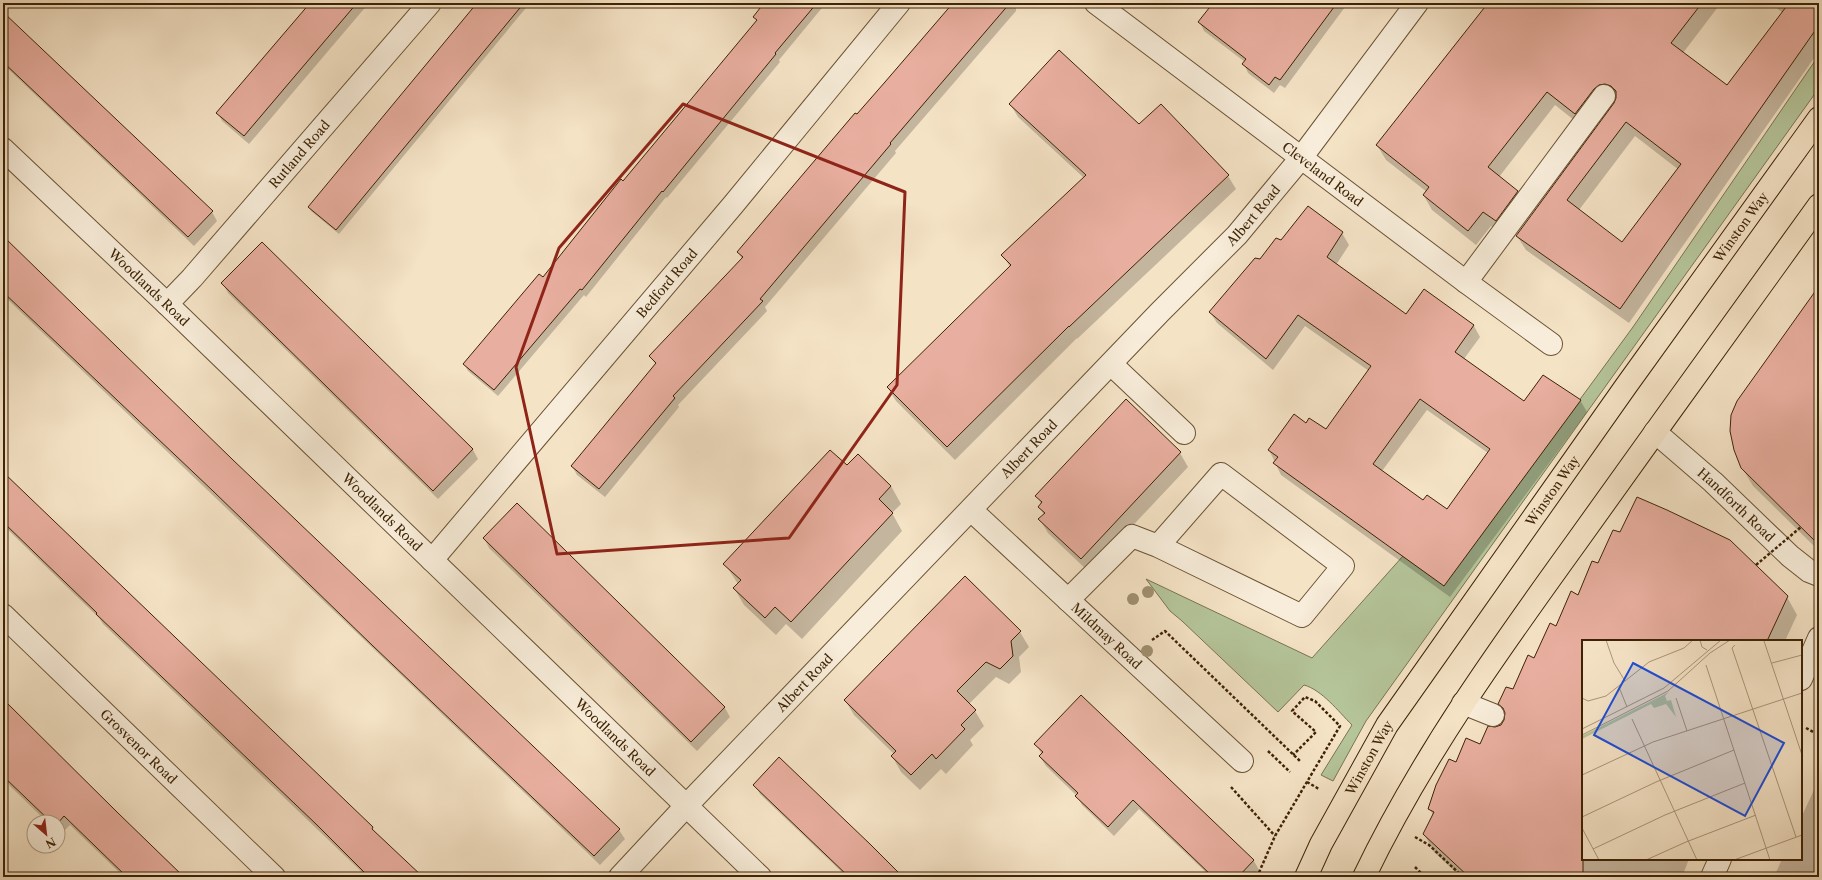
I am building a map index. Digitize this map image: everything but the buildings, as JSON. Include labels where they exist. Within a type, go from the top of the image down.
[{"type":"main road","name":"Winston Way","points":[[1306,877],[1320,844],[1387,725],[1626,386],[1819,118]]},
{"type":"main road","points":[[1364,877],[1401,807],[1463,703],[1655,432],[1819,205]]},
{"type":"street","name":"Rutland Road","points":[[167,304],[197,272],[430,3]]},
{"type":"street","name":"Bedford Road","points":[[432,560],[733,205],[899,3]]},
{"type":"street","name":"Cleveland Road","points":[[1096,3],[1466,282],[1551,344]]},
{"type":"street","name":"Albert Road","points":[[620,877],[686,806],[1237,235],[1301,158],[1417,3]]},
{"type":"street","points":[[1466,282],[1604,96]]},
{"type":"street","name":"Woodlands Road","points":[[3,149],[167,304],[760,877]]},
{"type":"street","points":[[1111,364],[1184,433]]},
{"type":"street","name":"Handforth Road","points":[[1655,432],[1713,482],[1790,556],[1809,571],[1819,575]]},
{"type":"street","points":[[1068,600],[1132,536],[1158,546],[1302,616],[1343,566],[1221,474],[1158,546]]},
{"type":"street","name":"Mildmay Road","points":[[971,510],[1242,761]]},
{"type":"street","name":"Grosvenor Road","points":[[3,615],[274,877]]},
{"type":"street","points":[[1810,670],[1819,638]]},
{"type":"street","points":[[1463,703],[1493,715]]},
{"type":"street","points":[[1712,877],[1720,860]]},
{"type":"path","points":[[1756,565],[1801,526]]},
{"type":"path","points":[[1152,640],[1165,630],[1300,761]]},
{"type":"path","points":[[1256,877],[1275,836],[1340,726],[1315,701],[1305,697],[1292,711],[1316,732],[1293,755]]},
{"type":"path","points":[[1806,728],[1815,733]]},
{"type":"path","points":[[1242,761],[1224,780],[1275,836]]},
{"type":"path","points":[[1307,782],[1320,789],[1316,795]]},
{"type":"path","points":[[1409,833],[1429,845],[1462,877]]},
{"type":"path","points":[[1415,867],[1425,877]]},
{"type":"highlighted area","points":[[683,104],[905,192],[897,385],[789,538],[557,554],[516,367],[559,248]]},
{"type":"green space","points":[[1819,55],[1819,88],[1366,721],[1333,781],[1321,775],[1352,725],[1317,691],[1304,685],[1278,712],[1170,611],[1146,579],[1312,658],[1403,556],[1444,585],[1633,327]]}]
